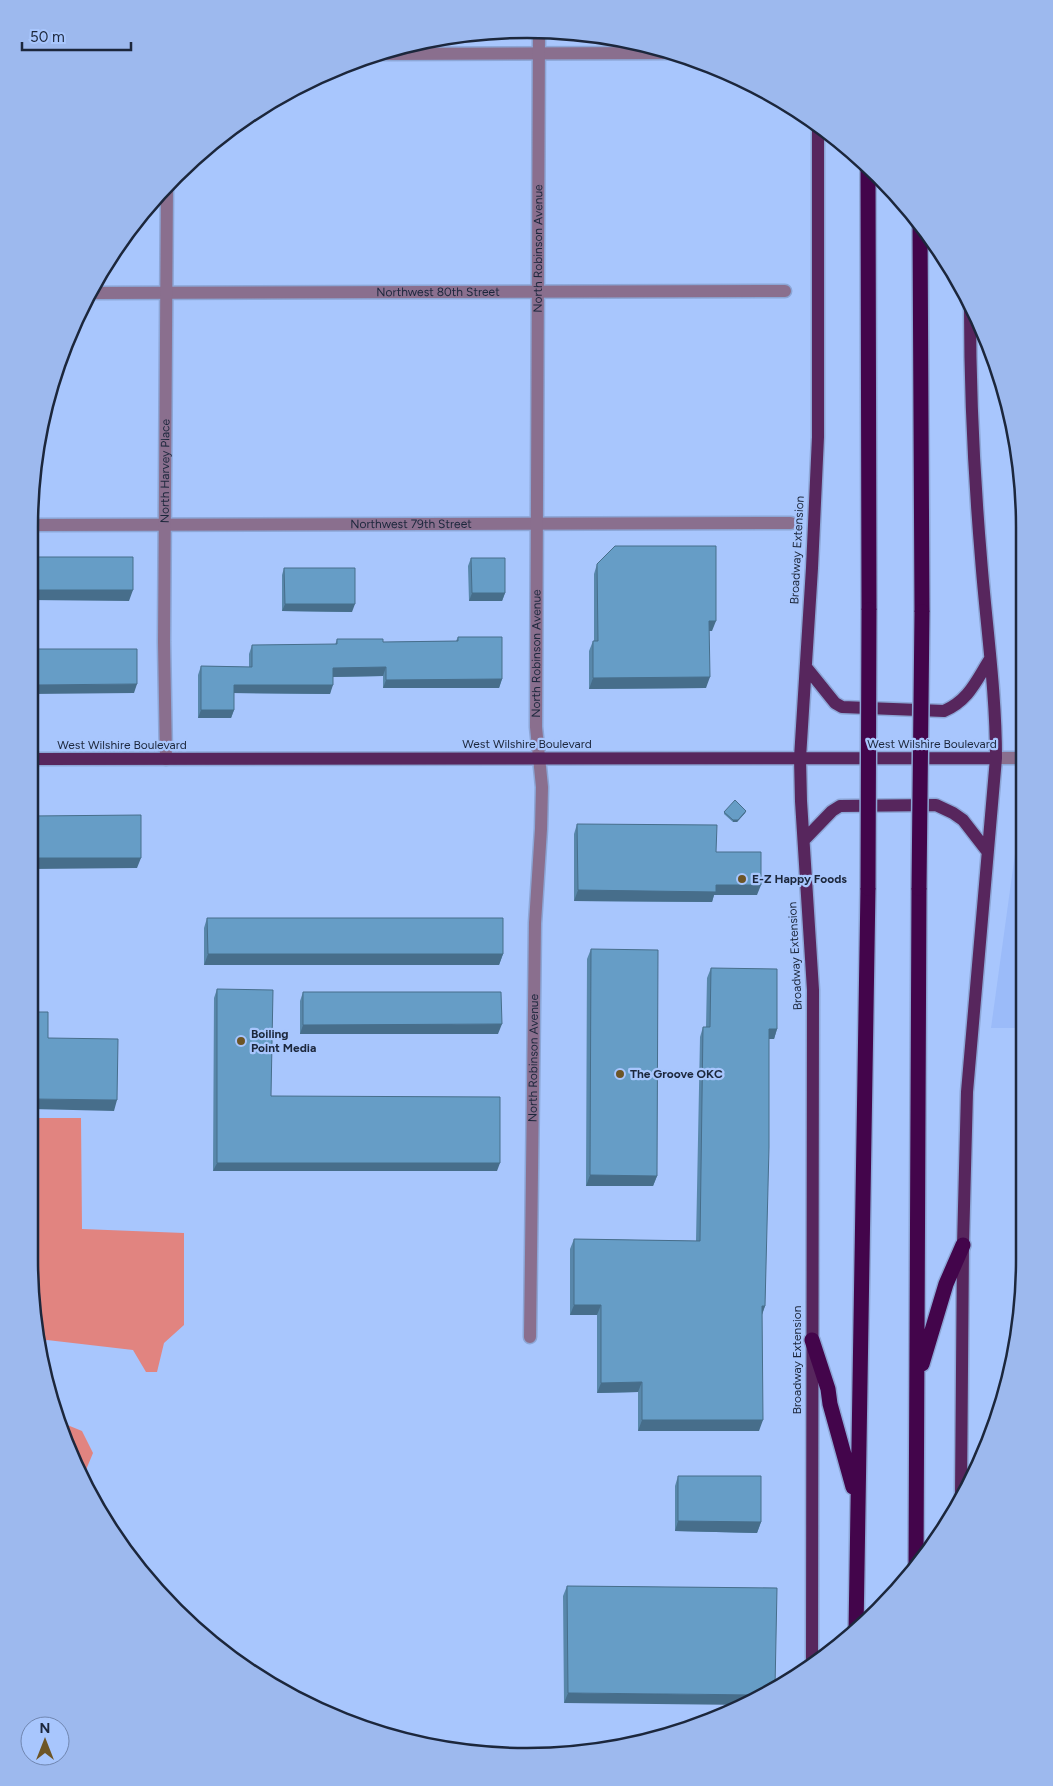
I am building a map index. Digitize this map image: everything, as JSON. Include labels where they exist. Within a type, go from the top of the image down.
[{"type":"highway","points":[[856,1620],[868,888],[868,177]]},
{"type":"highway","points":[[916,1554],[922,612],[920,237]]},
{"type":"highway","points":[[917,1380],[946,1284],[963,1245]]},
{"type":"highway","points":[[812,1340],[828,1389],[830,1404],[858,1504]]},
{"type":"main road","name":"Broadway Extension","points":[[812,1656],[813,990],[800,758],[818,437],[818,135]]},
{"type":"main road","points":[[961,1483],[963,1245],[967,1092],[996,758],[996,716],[975,464],[970,322]]},
{"type":"main road","points":[[806,667],[835,703],[842,707],[944,711],[964,700],[990,659]]},
{"type":"main road","name":"West Wilshire Boulevard","points":[[38,759],[996,758]]},
{"type":"main road","points":[[804,840],[832,811],[840,806],[936,805],[963,820],[987,851]]},
{"type":"street","name":"North Robinson Avenue","points":[[530,1337],[535,923],[542,804],[536,727],[539,38]]},
{"type":"street","points":[[401,54],[649,53]]},
{"type":"street","name":"North Harvey Place","points":[[166,759],[164,642],[167,196]]},
{"type":"street","name":"Northwest 80th Street","points":[[97,293],[786,291]]},
{"type":"street","name":"Northwest 79th Street","points":[[38,525],[791,523]]},
{"type":"street","name":"West Wilshire Boulevard","points":[[996,758],[1016,758]]},
{"type":"shaded area","points":[[1016,847],[1016,1028],[991,1028]]},
{"type":"shaded area","points":[[38,1118],[81,1118],[82,1229],[184,1233],[184,1325],[164,1343],[157,1372],[146,1372],[133,1350],[47,1340],[45,1341],[39,1291]]},
{"type":"shaded area","points":[[66,1424],[82,1431],[93,1453],[86,1471]]},
{"type":"building","points":[[615,546],[716,546],[716,621],[709,621],[710,677],[593,678],[593,641],[598,641],[597,564]]},
{"type":"building","points":[[38,557],[133,557],[133,590],[38,590]]},
{"type":"building","points":[[471,558],[505,558],[505,593],[472,593]]},
{"type":"building","points":[[284,568],[355,568],[355,604],[285,604]]},
{"type":"building","points":[[458,637],[502,637],[502,679],[386,680],[386,667],[333,668],[333,685],[234,685],[234,710],[201,710],[201,666],[252,667],[252,645],[337,644],[337,639],[383,639],[383,642],[458,641]]},
{"type":"building","points":[[38,649],[137,649],[137,684],[38,685]]},
{"type":"building","points":[[735,800],[746,811],[738,820],[733,820],[724,812]]},
{"type":"building","points":[[141,815],[141,858],[38,858],[38,816]]},
{"type":"building","points":[[577,824],[717,825],[716,852],[761,852],[761,885],[716,885],[716,892],[578,890]]},
{"type":"building","points":[[207,918],[503,918],[503,954],[208,954]]},
{"type":"building","points":[[591,949],[658,950],[657,1176],[590,1175]]},
{"type":"building","points":[[711,968],[777,969],[777,1029],[769,1029],[769,1147],[765,1306],[762,1306],[763,1420],[642,1420],[642,1382],[601,1383],[601,1305],[574,1305],[574,1239],[700,1241],[703,1027],[710,1027]]},
{"type":"building","points":[[217,989],[273,990],[271,1096],[500,1097],[500,1163],[217,1163]]},
{"type":"building","points":[[303,992],[501,992],[502,1024],[303,1025]]},
{"type":"building","points":[[38,1012],[48,1012],[48,1038],[118,1039],[117,1100],[38,1099]]},
{"type":"building","points":[[678,1476],[761,1476],[761,1522],[678,1521]]},
{"type":"building","points":[[567,1586],[777,1588],[775,1680],[749,1695],[568,1693]]},
{"type":"place","name":"E-Z Happy Foods","points":[[742,879]]},
{"type":"place","name":"Boiling Point Media","points":[[241,1041]]},
{"type":"place","name":"The Groove OKC","points":[[620,1074]]}]
